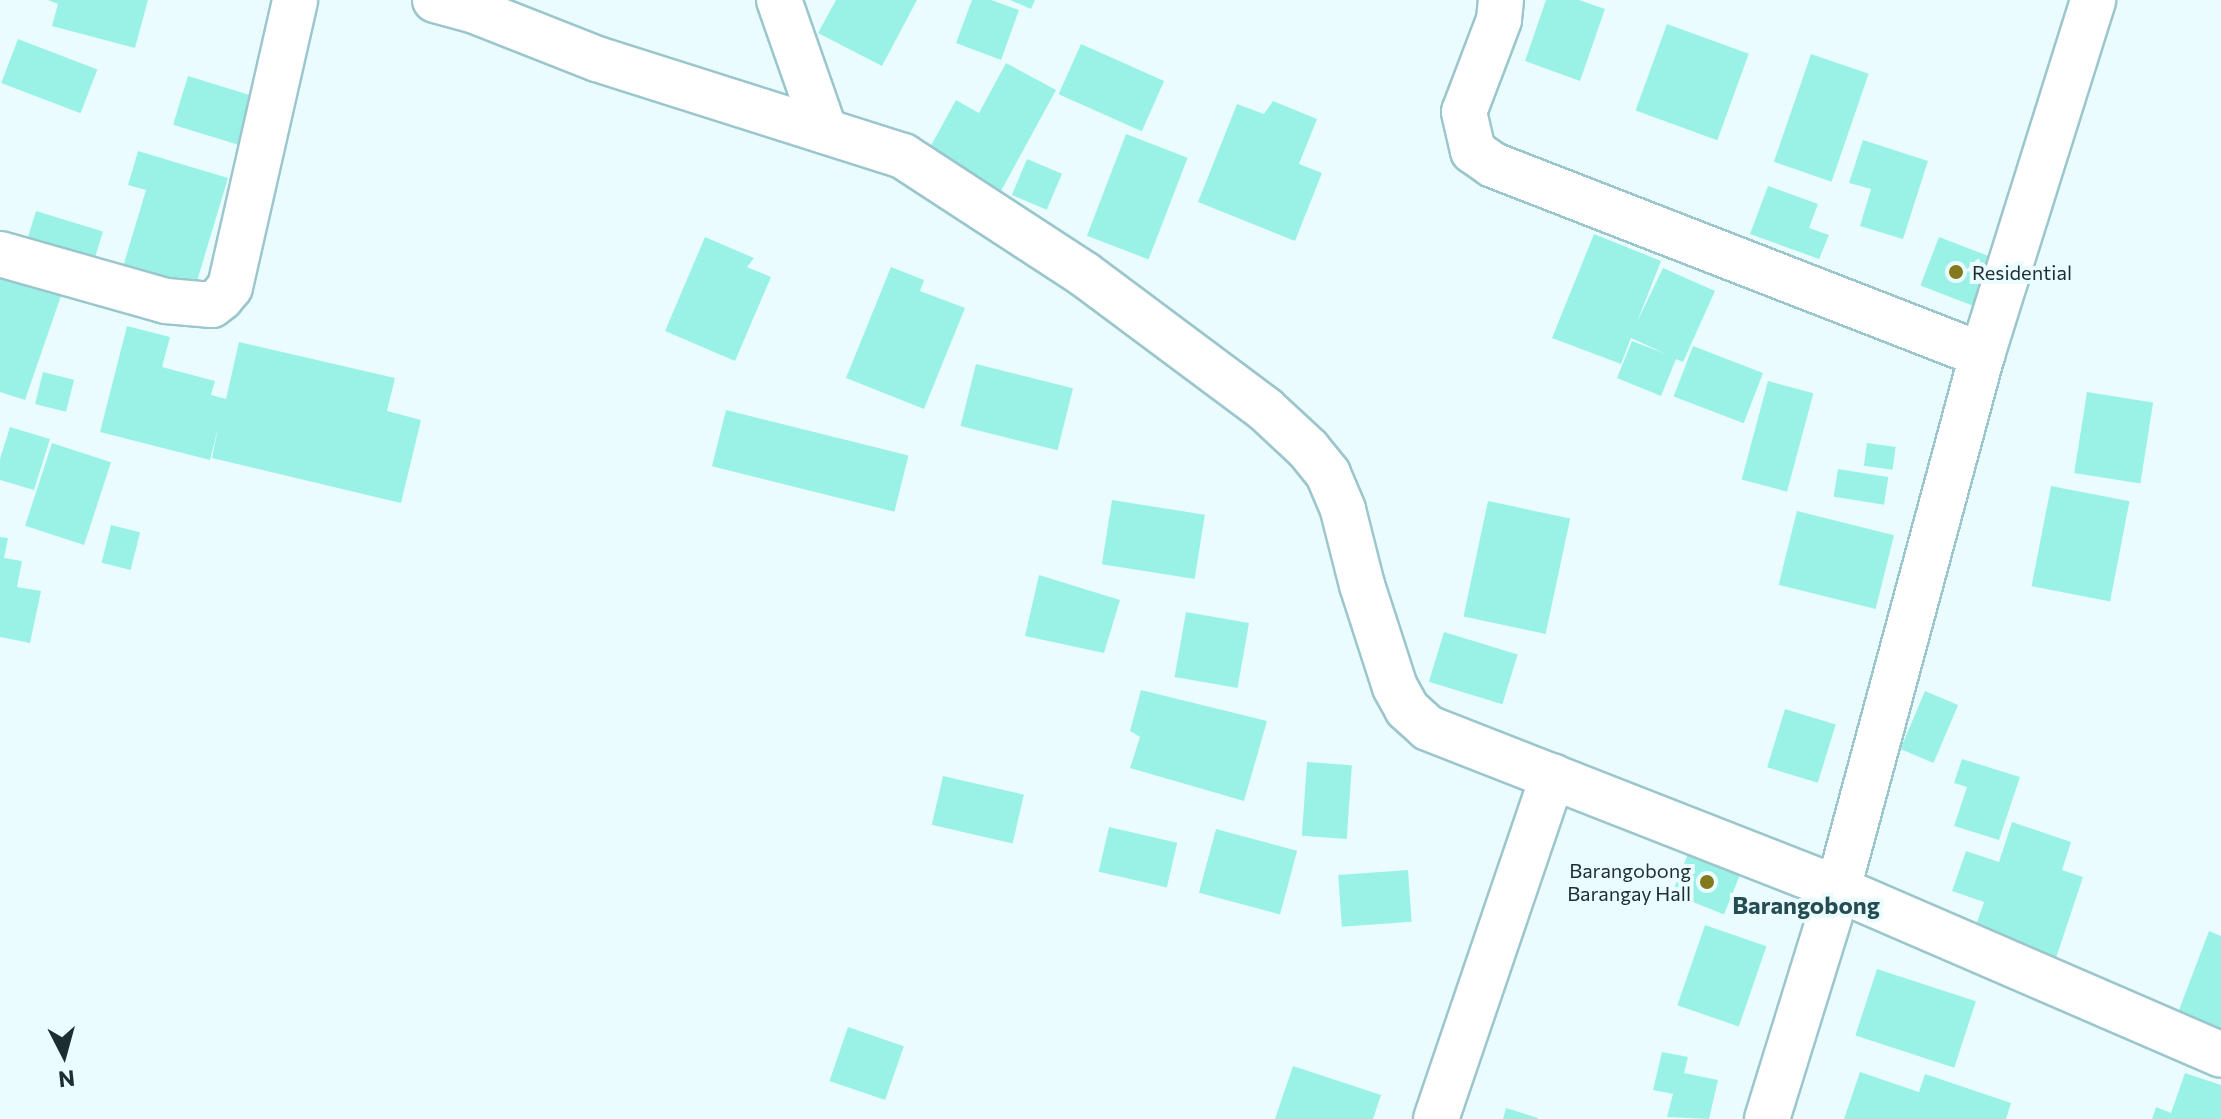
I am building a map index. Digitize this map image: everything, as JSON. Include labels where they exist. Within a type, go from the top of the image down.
[{"type":"street","points":[[0,254],[166,301],[212,305],[221,298],[230,287],[295,0]]},
{"type":"street","points":[[435,0],[475,11],[597,59],[903,156],[1084,274],[1265,409],[1308,449],[1328,474],[1343,510],[1362,585],[1395,687],[1407,709],[1428,728],[1838,889],[2221,1055]]},
{"type":"street","points":[[779,0],[825,131]]},
{"type":"street","points":[[1501,0],[1499,20],[1464,112],[1473,151],[1493,165],[1982,355]]},
{"type":"street","points":[[1767,1119],[1838,889],[1982,355],[2093,0]]},
{"type":"street","points":[[1436,1119],[1553,776]]},
{"type":"building","points":[[48,0],[148,0],[135,48],[52,26],[58,4]]},
{"type":"building","points":[[836,0],[917,0],[882,66],[818,33]]},
{"type":"building","points":[[972,0],[991,0],[1019,10],[1001,60],[956,43]]},
{"type":"building","points":[[1010,0],[1035,0],[1031,9]]},
{"type":"building","points":[[1546,0],[1579,0],[1605,9],[1580,81],[1525,61]]},
{"type":"building","points":[[1667,24],[1749,54],[1717,140],[1636,110]]},
{"type":"building","points":[[18,39],[97,69],[81,113],[1,83]]},
{"type":"building","points":[[1081,44],[1164,81],[1142,131],[1059,94]]},
{"type":"building","points":[[1811,54],[1869,74],[1832,182],[1774,162]]},
{"type":"building","points":[[1006,63],[1056,90],[1001,191],[928,151],[956,100],[979,113]]},
{"type":"building","points":[[188,76],[253,96],[238,145],[173,125]]},
{"type":"building","points":[[1273,101],[1317,119],[1299,164],[1322,173],[1295,241],[1198,202],[1237,104],[1264,114]]},
{"type":"building","points":[[1126,134],[1188,158],[1149,259],[1087,236]]},
{"type":"building","points":[[1863,140],[1928,161],[1903,239],[1860,226],[1871,189],[1849,183]]},
{"type":"building","points":[[138,151],[228,178],[191,301],[119,280],[146,190],[128,185]]},
{"type":"building","points":[[1027,159],[1062,174],[1047,210],[1012,195]]},
{"type":"building","points":[[1768,186],[1818,204],[1809,228],[1829,235],[1819,259],[1750,234]]},
{"type":"building","points":[[36,211],[103,231],[90,273],[23,252]]},
{"type":"building","points":[[1594,234],[1661,261],[1637,322],[1663,268],[1715,291],[1683,362],[1676,359],[1661,396],[1617,378],[1632,341],[1666,354],[1631,338],[1621,364],[1552,338]]},
{"type":"building","points":[[705,237],[754,258],[747,267],[771,277],[735,361],[665,331]]},
{"type":"building","name":"Residential","points":[[1939,237],[1992,257],[1974,306],[1920,286]]},
{"type":"building","points":[[891,267],[924,280],[920,291],[965,308],[924,409],[846,378]]},
{"type":"building","points":[[0,273],[62,293],[25,400],[0,392]]},
{"type":"building","points":[[127,326],[170,337],[162,367],[215,381],[211,395],[226,399],[239,342],[395,378],[387,411],[421,420],[401,503],[212,458],[218,428],[210,460],[100,432]]},
{"type":"building","points":[[1693,346],[1763,373],[1744,423],[1674,396]]},
{"type":"building","points":[[976,364],[1073,388],[1058,450],[961,426]]},
{"type":"building","points":[[43,372],[74,380],[66,412],[35,404]]},
{"type":"building","points":[[1768,381],[1813,393],[1787,492],[1742,480]]},
{"type":"building","points":[[2087,392],[2153,402],[2140,483],[2074,473]]},
{"type":"building","points":[[726,410],[908,455],[894,512],[712,466]]},
{"type":"building","points":[[10,427],[50,439],[34,490],[0,480],[0,459]]},
{"type":"building","points":[[52,443],[111,462],[84,545],[25,526]]},
{"type":"building","points":[[1867,443],[1896,447],[1893,470],[1864,466]]},
{"type":"building","points":[[1838,469],[1888,477],[1884,505],[1834,497]]},
{"type":"building","points":[[2051,486],[2130,501],[2110,601],[2032,586]]},
{"type":"building","points":[[1112,500],[1205,515],[1195,579],[1102,564]]},
{"type":"building","points":[[1488,501],[1570,518],[1546,634],[1463,616]]},
{"type":"building","points":[[1797,511],[1894,535],[1876,609],[1779,585]]},
{"type":"building","points":[[111,525],[140,532],[131,570],[102,563]]},
{"type":"building","points":[[0,537],[8,538],[4,558],[22,561],[17,587],[41,591],[30,643],[0,637]]},
{"type":"building","points":[[1039,575],[1120,600],[1104,653],[1025,636]]},
{"type":"building","points":[[1186,612],[1249,623],[1238,688],[1175,677]]},
{"type":"building","points":[[1444,632],[1518,655],[1502,704],[1429,682]]},
{"type":"building","points":[[1141,690],[1267,721],[1244,801],[1130,768],[1140,737],[1130,731]]},
{"type":"building","points":[[1925,691],[1958,705],[1934,763],[1900,749]]},
{"type":"building","points":[[1785,709],[1836,724],[1818,783],[1767,767]]},
{"type":"building","points":[[1962,759],[2020,777],[1999,840],[1954,826],[1967,787],[1954,783]]},
{"type":"building","points":[[1307,762],[1352,765],[1347,839],[1302,836]]},
{"type":"building","points":[[943,776],[1024,795],[1013,843],[932,825]]},
{"type":"building","points":[[2012,822],[2071,842],[2062,870],[2083,877],[2054,964],[1972,937],[1984,902],[1952,891],[1966,851],[1999,862]]},
{"type":"building","points":[[1109,827],[1177,843],[1167,888],[1099,872]]},
{"type":"building","points":[[1216,829],[1297,851],[1280,914],[1199,893]]},
{"type":"building","name":"Barangobong Barangay Hall","points":[[1690,849],[1742,870],[1724,914],[1672,894]]},
{"type":"building","points":[[1408,870],[1412,922],[1342,927],[1338,875]]},
{"type":"building","points":[[1705,925],[1766,946],[1739,1027],[1677,1005]]},
{"type":"building","points":[[2209,931],[2221,936],[2221,1043],[2184,1036],[2179,1010]]},
{"type":"building","points":[[1877,969],[1976,1001],[1954,1068],[1855,1036]]},
{"type":"building","points":[[848,1027],[904,1046],[885,1100],[829,1081]]},
{"type":"building","points":[[1662,1052],[1688,1057],[1684,1073],[1718,1080],[1709,1119],[1667,1117],[1673,1094],[1653,1090]]},
{"type":"building","points":[[1293,1066],[1381,1095],[1373,1119],[1275,1119]]},
{"type":"building","points":[[1860,1072],[1919,1092],[1925,1074],[2011,1103],[2006,1119],[1844,1119]]},
{"type":"building","points":[[2185,1073],[2221,1085],[2221,1119],[2152,1119],[2156,1107],[2171,1113]]},
{"type":"building","points":[[1506,1108],[1538,1118],[1538,1119],[1503,1119]]},
{"type":"place","name":"Residential","points":[[1956,272]]},
{"type":"place","name":"Barangobong Barangay Hall","points":[[1707,882]]},
{"type":"district","name":"Barangobong","points":[[1806,905]]}]
